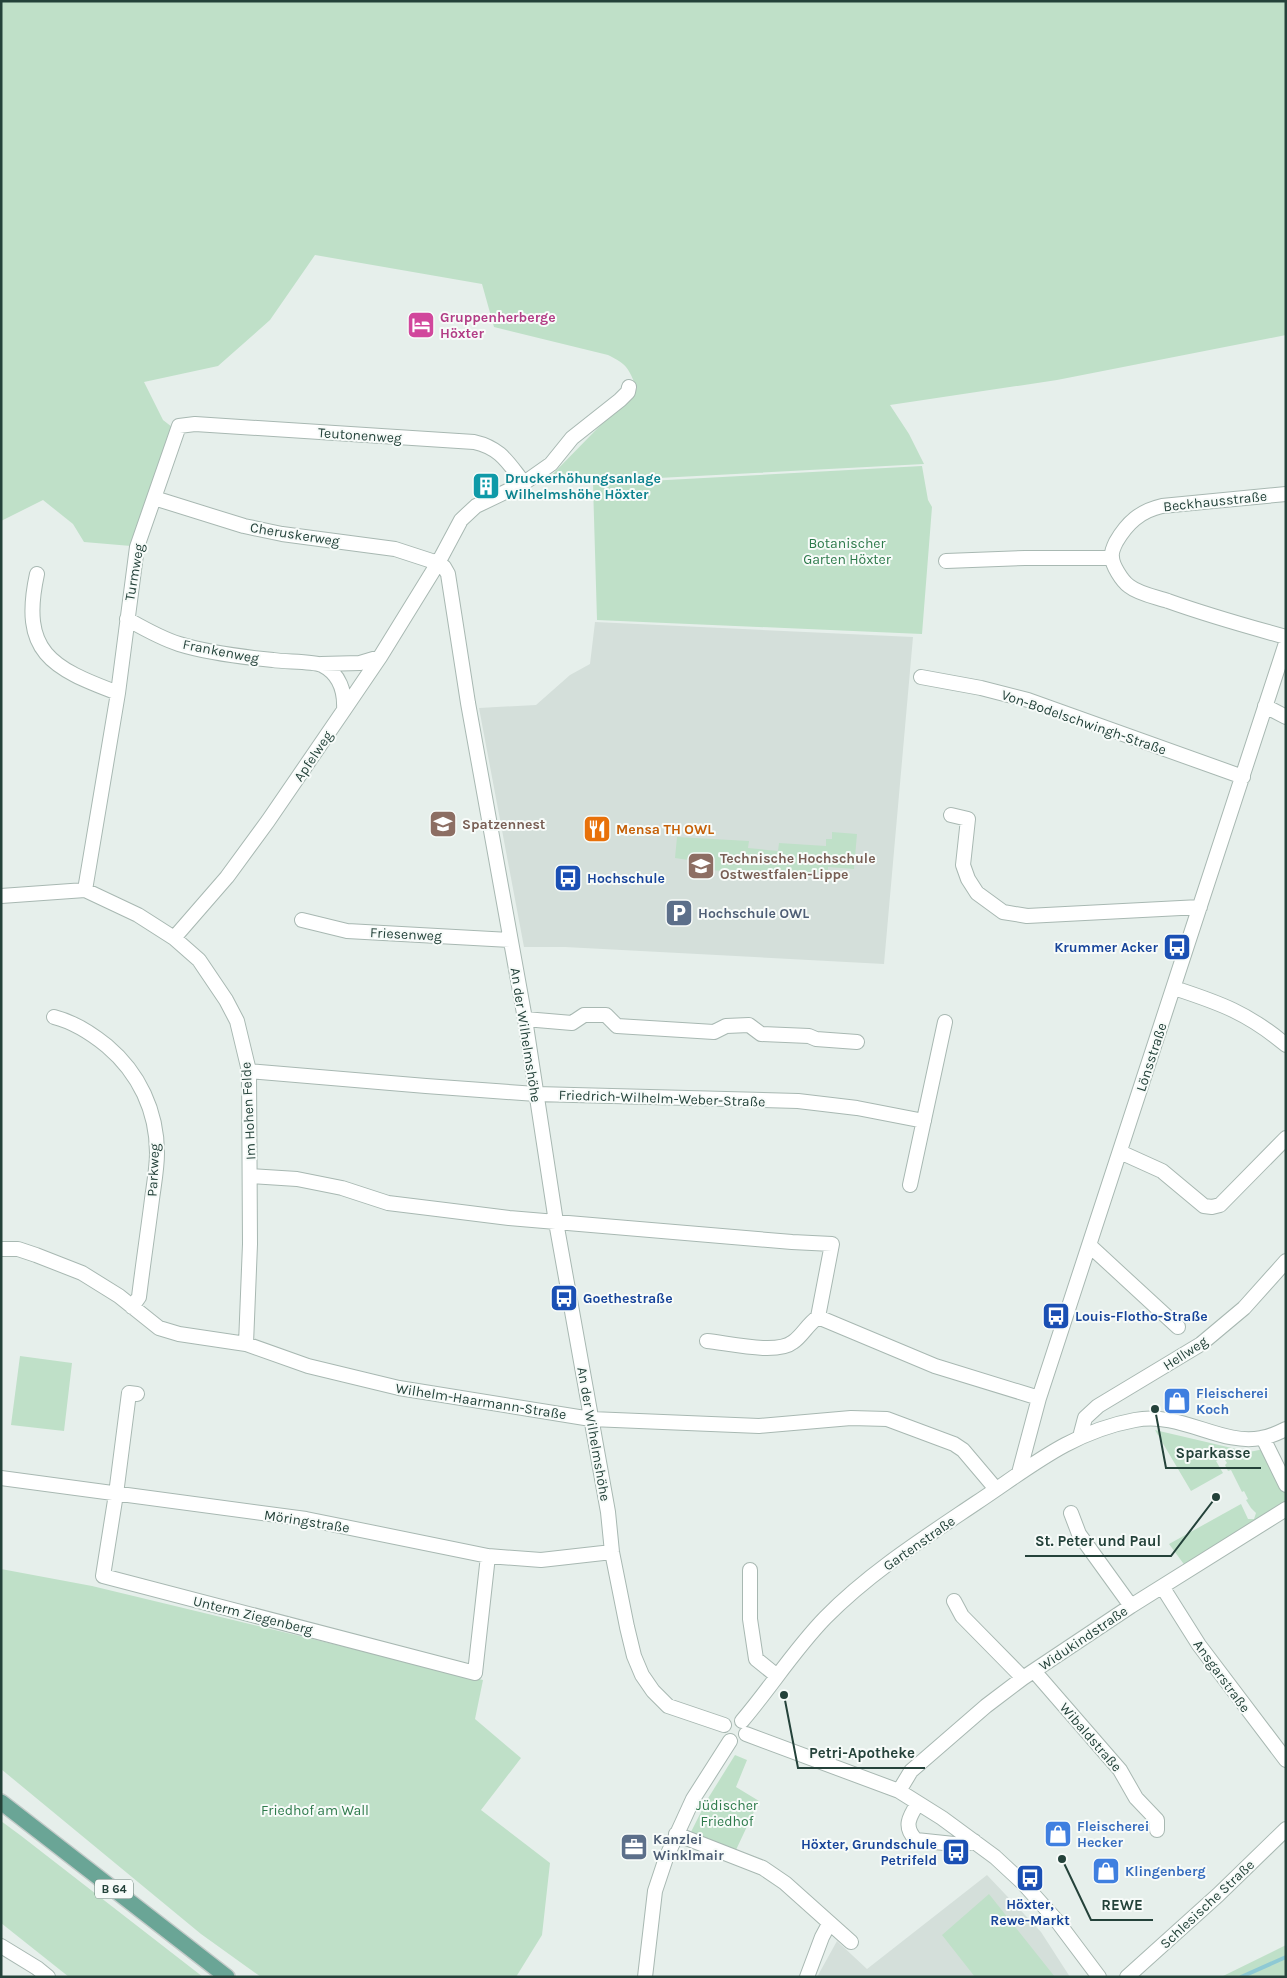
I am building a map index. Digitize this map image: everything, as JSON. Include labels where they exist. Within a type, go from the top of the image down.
[{"type":"main road","name":"B 64","points":[[1,1802],[227,1977]]},
{"type":"street","points":[[438,563],[460,520],[476,506],[524,483],[550,464],[572,438],[620,400],[628,392],[629,387]]},
{"type":"street","name":"Teutonenweg","points":[[179,426],[195,424],[474,442],[494,448],[510,463],[524,483]]},
{"type":"street","name":"Turmweg","points":[[85,890],[118,693],[126,619],[137,547],[179,426]]},
{"type":"street","name":"Beckhausstraße","points":[[1111,558],[1114,546],[1124,529],[1134,518],[1148,509],[1286,494]]},
{"type":"street","name":"Cheruskerweg","points":[[154,498],[244,526],[282,534],[395,549],[438,563]]},
{"type":"street","points":[[946,561],[1025,558],[1111,558],[1120,576],[1129,586],[1141,592],[1202,613],[1286,637]]},
{"type":"street","name":"Apfelweg","points":[[174,938],[227,876],[268,821],[380,656],[438,563]]},
{"type":"street","name":"An der Wilhelmshöhe","points":[[438,563],[444,567],[448,574],[468,703],[525,1019],[556,1222],[608,1512],[612,1552],[634,1656],[642,1675],[653,1692],[668,1706],[724,1725]]},
{"type":"street","points":[[37,574],[32,598],[32,618],[35,635],[42,649],[58,665],[81,679],[118,693]]},
{"type":"street","name":"Frankenweg","points":[[126,619],[179,644],[216,652],[321,664],[360,663],[380,656]]},
{"type":"street","name":"Lönsstraße","points":[[1019,1472],[1039,1398],[1286,643]]},
{"type":"street","points":[[321,664],[332,672],[342,687],[345,698],[344,710]]},
{"type":"street","name":"Von-Bodelschwingh-Straße","points":[[921,677],[981,688],[1028,700],[1243,777]]},
{"type":"street","points":[[1265,706],[1286,717]]},
{"type":"street","points":[[950,815],[968,819],[963,864],[968,879],[977,893],[1003,912],[1027,916],[1200,907]]},
{"type":"street","name":"Im Hohen Felde","points":[[1,896],[85,890],[138,915],[174,938],[199,960],[226,1000],[236,1021],[249,1071],[251,1176],[246,1344]]},
{"type":"street","name":"Friesenweg","points":[[302,920],[347,931],[510,940]]},
{"type":"street","points":[[1174,988],[1220,1003],[1249,1017],[1286,1045]]},
{"type":"street","points":[[525,1019],[572,1023],[584,1015],[606,1015],[617,1026],[714,1032],[726,1026],[749,1025],[761,1034],[808,1036],[816,1039],[857,1042]]},
{"type":"street","name":"Parkweg","points":[[54,1017],[69,1021],[97,1038],[128,1066],[149,1104],[154,1123],[157,1153],[139,1297],[132,1306]]},
{"type":"street","points":[[910,1185],[944,1022]]},
{"type":"street","name":"Friedrich-Wilhelm-Weber-Straße","points":[[249,1071],[536,1094],[798,1102],[857,1108],[924,1121]]},
{"type":"street","points":[[1120,1152],[1162,1172],[1204,1206],[1212,1207],[1220,1205],[1286,1138]]},
{"type":"street","points":[[251,1176],[297,1179],[342,1188],[388,1203],[509,1218],[782,1242],[832,1244],[818,1317],[804,1328],[793,1343],[777,1349],[707,1341]]},
{"type":"street","points":[[1089,1245],[1178,1327]]},
{"type":"street","name":"Wilhelm-Haarmann-Straße","points":[[1,1249],[18,1249],[36,1254],[82,1273],[132,1306],[159,1328],[180,1334],[246,1344],[308,1366],[352,1378],[490,1404],[591,1419],[759,1426],[851,1418],[887,1419],[954,1444],[963,1450],[996,1490]]},
{"type":"street","name":"Hellweg","points":[[1082,1435],[1080,1433],[1085,1418],[1098,1406],[1201,1344],[1244,1308],[1286,1261]]},
{"type":"street","points":[[818,1317],[935,1366],[1039,1398]]},
{"type":"street","name":"Unterm Ziegenberg","points":[[137,1394],[129,1393],[103,1576],[476,1673],[488,1556]]},
{"type":"street","name":"Gartenstraße","points":[[744,1727],[777,1676],[805,1639],[852,1592],[880,1570],[1047,1454],[1082,1435],[1120,1423],[1156,1418],[1171,1419],[1238,1439],[1263,1438],[1286,1429]]},
{"type":"street","points":[[1263,1438],[1286,1485]]},
{"type":"street","name":"Möringstraße","points":[[1,1478],[306,1519],[488,1556],[541,1560],[612,1552]]},
{"type":"street","name":"Widukindstraße","points":[[899,1791],[911,1772],[986,1706],[1028,1675],[1131,1606],[1286,1509]]},
{"type":"street","points":[[1071,1513],[1079,1534],[1131,1606]]},
{"type":"street","points":[[750,1570],[750,1619],[756,1659],[777,1676]]},
{"type":"street","name":"Ansgarstraße","points":[[1162,1588],[1199,1645],[1286,1760]]},
{"type":"street","name":"Wibaldstraße","points":[[954,1600],[962,1616],[1028,1675],[1120,1770],[1136,1798],[1157,1820],[1156,1830]]},
{"type":"street","points":[[744,1727],[737,1742],[730,1741],[724,1734],[724,1725],[732,1719],[744,1727],[899,1791],[942,1818],[995,1857],[1022,1883],[1057,1921],[1099,1977]]},
{"type":"street","points":[[646,1977],[655,1891],[676,1834],[693,1799],[730,1741]]},
{"type":"street","points":[[918,1803],[908,1823],[910,1834],[916,1840],[963,1845],[974,1842]]},
{"type":"street","name":"Schlesische Straße","points":[[1127,1977],[1218,1895],[1286,1829]]},
{"type":"street","points":[[676,1834],[763,1868],[785,1884],[851,1942]]},
{"type":"street","points":[[807,1977],[822,1936],[829,1924]]},
{"type":"street","points":[[1,1946],[36,1972],[48,1977]]},
{"type":"shaded area","name":"Technische Hochschule Ostwestfalen-Lippe","points":[[595,622],[913,637],[884,964],[565,947],[524,947],[479,708],[536,705],[570,675],[590,664]]},
{"type":"shaded area","points":[[987,1875],[1041,1932],[1070,1977],[817,1977],[837,1941],[867,1969]]},
{"type":"green space","points":[[1,1],[1286,1],[1286,335],[1057,380],[890,405],[909,434],[924,464],[543,484],[637,388],[624,365],[608,355],[494,327],[482,284],[315,255],[270,320],[218,366],[144,382],[163,420],[172,427],[131,546],[84,542],[73,524],[43,500],[1,521]]},
{"type":"green space","name":"Botanischer Garten Höxter","points":[[922,466],[928,500],[932,507],[922,634],[597,620],[593,484]]},
{"type":"green space","points":[[832,832],[857,834],[854,869],[828,867],[828,873],[780,870],[780,874],[723,869],[722,871],[701,869],[702,862],[675,858],[677,837],[749,841],[748,848],[778,851],[779,843],[826,846],[826,839],[832,839]]},
{"type":"green space","points":[[20,1356],[72,1363],[64,1431],[11,1425]]},
{"type":"green space","points":[[1155,1430],[1249,1452],[1264,1449],[1286,1493],[1286,1504],[1186,1567],[1169,1544],[1241,1504],[1248,1519],[1254,1519],[1256,1513],[1246,1500],[1248,1499],[1244,1491],[1242,1492],[1231,1470],[1228,1471],[1225,1465],[1227,1463],[1223,1457],[1216,1461],[1223,1473],[1191,1491]]},
{"type":"green space","name":"Friedhof am Wall","points":[[1,1569],[92,1586],[483,1680],[475,1719],[521,1758],[481,1810],[550,1863],[542,1935],[516,1977],[261,1977],[201,1934],[1,1769]]},
{"type":"green space","name":"Jüdischer Friedhof","points":[[735,1755],[747,1760],[736,1787],[759,1801],[735,1852],[690,1834],[707,1800]]},
{"type":"green space","points":[[1,1821],[203,1977],[69,1977],[1,1923]]},
{"type":"green space","points":[[989,1894],[1055,1977],[975,1977],[942,1935]]},
{"type":"green space","points":[[1286,1945],[1286,1975],[1281,1977],[1221,1977]]},
{"type":"waterway","points":[[1241,1977],[1286,1957]]},
{"type":"place","name":"Gruppenherberge Höxter","points":[[421,325]]},
{"type":"place","name":"Druckerhöhungsanlage Wilhelmshöhe Höxter","points":[[486,486]]},
{"type":"place","name":"Spatzennest","points":[[443,824]]},
{"type":"place","name":"Mensa TH OWL","points":[[597,829]]},
{"type":"place","name":"Technische Hochschule Ostwestfalen-Lippe","points":[[701,866]]},
{"type":"place","name":"Hochschule","points":[[568,878]]},
{"type":"place","name":"Hochschule OWL","points":[[679,913]]},
{"type":"place","name":"Krummer Acker","points":[[1177,947]]},
{"type":"place","name":"Goethestraße","points":[[564,1298]]},
{"type":"place","name":"Louis-Flotho-Straße","points":[[1056,1316]]},
{"type":"place","name":"Fleischerei Koch","points":[[1177,1401]]},
{"type":"place","name":"Sparkasse","points":[[1155,1409]]},
{"type":"place","name":"St. Peter und Paul","points":[[1216,1497]]},
{"type":"place","name":"Petri-Apotheke","points":[[784,1695]]},
{"type":"place","name":"Fleischerei Hecker","points":[[1058,1834]]},
{"type":"place","name":"Kanzlei Winklmair","points":[[634,1847]]},
{"type":"place","name":"Höxter, Grundschule Petrifeld","points":[[956,1852]]},
{"type":"place","name":"REWE","points":[[1062,1859]]},
{"type":"place","name":"Klingenberg","points":[[1106,1871]]},
{"type":"place","name":"Höxter, Rewe-Markt","points":[[1030,1878]]}]
